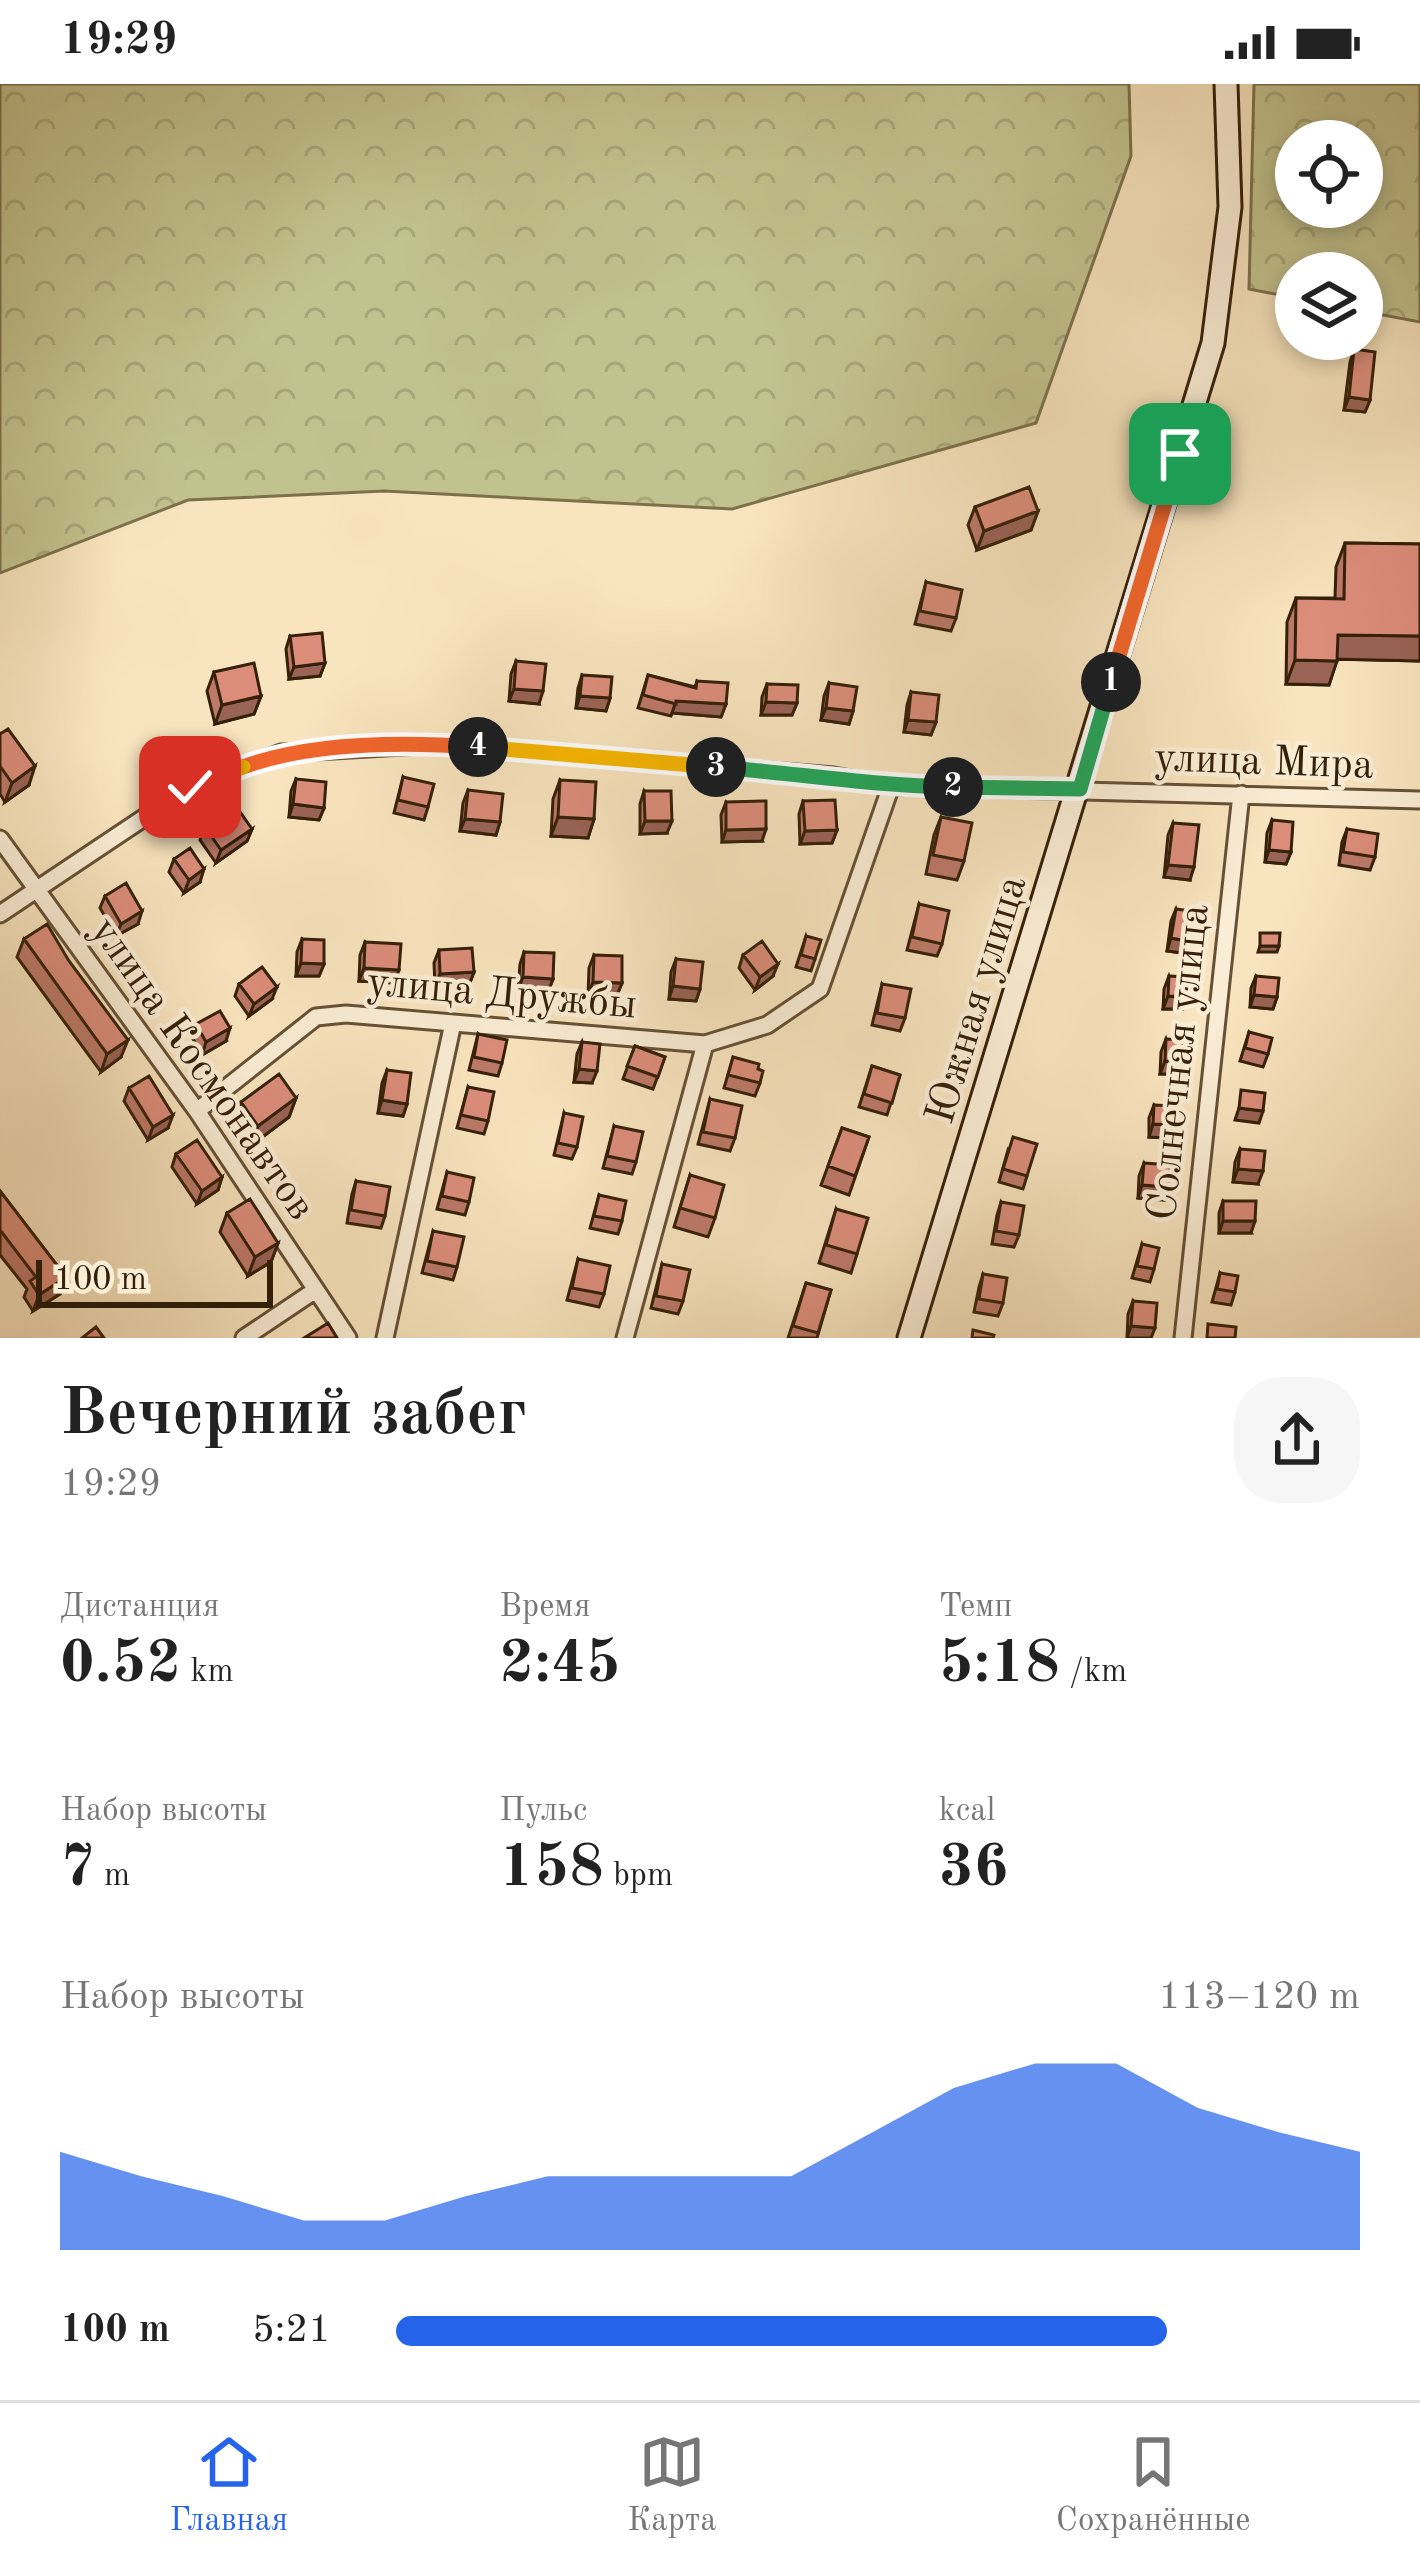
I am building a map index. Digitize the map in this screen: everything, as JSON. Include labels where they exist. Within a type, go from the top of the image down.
[{"type":"main road","name":"Южная улица","points":[[910,1338],[1213,343],[1230,207],[1226,84]]},
{"type":"street","name":"улица Мира","points":[[0,914],[190,787],[281,753],[437,744],[834,776],[891,786],[1420,800]]},
{"type":"street","name":"улица Дружбы","points":[[197,1111],[316,1018],[346,1014],[705,1044],[767,1025],[820,989],[891,786]]},
{"type":"street","name":"Солнечная улица","points":[[1183,1338],[1241,794]]},
{"type":"street","name":"улица Космонавтов","points":[[0,838],[197,1111],[348,1338]]},
{"type":"street","points":[[385,1338],[453,1023]]},
{"type":"street","points":[[625,1338],[705,1044]]},
{"type":"street","points":[[244,1338],[314,1291]]},
{"type":"green space","points":[[0,84],[1129,84],[1131,156],[1036,423],[732,509],[384,491],[188,500],[0,573]]},
{"type":"green space","points":[[1254,84],[1420,84],[1420,322],[1383,315],[1383,252],[1275,252],[1275,294],[1249,289]]},
{"type":"building","points":[[1353,360],[1374,360],[1370,400],[1349,397]]},
{"type":"building","points":[[1029,487],[1038,511],[984,531],[975,507]]},
{"type":"building","points":[[1345,543],[1420,544],[1420,636],[1338,635],[1337,661],[1295,660],[1296,598],[1344,599]]},
{"type":"building","points":[[926,582],[962,590],[956,618],[920,611]]},
{"type":"building","points":[[322,633],[325,663],[294,667],[290,636]]},
{"type":"building","points":[[516,661],[546,664],[543,691],[514,689]]},
{"type":"building","points":[[254,663],[261,696],[222,705],[214,672]]},
{"type":"building","points":[[582,675],[612,677],[610,698],[580,696]]},
{"type":"building","points":[[648,675],[696,688],[697,681],[728,683],[726,704],[676,704],[643,695]]},
{"type":"building","points":[[829,683],[857,687],[853,711],[826,708]]},
{"type":"building","points":[[767,684],[798,685],[797,703],[766,702]]},
{"type":"building","points":[[911,692],[939,695],[936,722],[908,720]]},
{"type":"building","points":[[8,729],[35,766],[12,783],[0,766],[0,734]]},
{"type":"building","points":[[403,777],[434,784],[428,807],[398,800]]},
{"type":"building","points":[[296,779],[326,782],[324,808],[293,804]]},
{"type":"building","points":[[560,780],[596,782],[594,819],[558,817]]},
{"type":"building","points":[[468,790],[503,794],[500,822],[465,819]]},
{"type":"building","points":[[644,791],[671,791],[672,821],[645,821]]},
{"type":"building","points":[[835,800],[837,830],[805,831],[803,801]]},
{"type":"building","points":[[766,801],[766,829],[726,830],[726,802]]},
{"type":"building","points":[[236,806],[252,829],[221,850],[205,827]]},
{"type":"building","points":[[941,817],[972,823],[964,861],[933,855]]},
{"type":"building","points":[[1272,820],[1293,822],[1291,852],[1269,850]]},
{"type":"building","points":[[1173,823],[1199,825],[1194,867],[1168,865]]},
{"type":"building","points":[[1347,829],[1378,834],[1375,857],[1343,852]]},
{"type":"building","points":[[190,848],[204,869],[189,880],[174,859]]},
{"type":"building","points":[[126,883],[142,911],[121,924],[105,896]]},
{"type":"building","points":[[919,904],[949,911],[942,944],[912,937]]},
{"type":"building","points":[[1176,909],[1191,911],[1187,941],[1171,938]]},
{"type":"building","points":[[47,924],[128,1040],[107,1054],[24,939]]},
{"type":"building","points":[[1260,933],[1280,933],[1279,946],[1260,946]]},
{"type":"building","points":[[806,936],[821,940],[815,959],[801,955]]},
{"type":"building","points":[[302,939],[324,940],[324,964],[301,963]]},
{"type":"building","points":[[762,941],[778,964],[760,977],[743,955]]},
{"type":"building","points":[[365,942],[401,944],[399,970],[364,968]]},
{"type":"building","points":[[472,948],[474,972],[440,974],[439,950]]},
{"type":"building","points":[[524,952],[554,953],[553,979],[523,977]]},
{"type":"building","points":[[594,955],[622,956],[622,983],[593,982]]},
{"type":"building","points":[[676,959],[703,962],[700,989],[673,986]]},
{"type":"building","points":[[262,967],[277,987],[254,1004],[239,984]]},
{"type":"building","points":[[1169,976],[1187,977],[1186,997],[1168,996]]},
{"type":"building","points":[[1256,976],[1279,978],[1277,997],[1254,995]]},
{"type":"building","points":[[882,984],[911,989],[905,1018],[877,1013]]},
{"type":"building","points":[[220,1011],[230,1028],[206,1042],[196,1024]]},
{"type":"building","points":[[1249,1032],[1272,1038],[1268,1054],[1245,1048]]},
{"type":"building","points":[[478,1034],[507,1040],[502,1063],[474,1057]]},
{"type":"building","points":[[1166,1039],[1183,1040],[1182,1062],[1165,1061]]},
{"type":"building","points":[[582,1042],[600,1044],[597,1071],[579,1069]]},
{"type":"building","points":[[635,1046],[665,1057],[658,1077],[627,1066]]},
{"type":"building","points":[[733,1057],[759,1064],[763,1071],[760,1083],[728,1075]]},
{"type":"building","points":[[872,1066],[900,1075],[892,1103],[864,1094]]},
{"type":"building","points":[[387,1070],[411,1073],[407,1104],[382,1100]]},
{"type":"building","points":[[279,1074],[296,1098],[258,1126],[241,1102]]},
{"type":"building","points":[[149,1076],[173,1115],[153,1127],[129,1088]]},
{"type":"building","points":[[468,1087],[494,1092],[488,1121],[461,1115]]},
{"type":"building","points":[[1241,1090],[1265,1093],[1263,1111],[1239,1108]]},
{"type":"building","points":[[710,1099],[742,1106],[735,1138],[703,1132]]},
{"type":"building","points":[[1154,1105],[1172,1106],[1171,1125],[1153,1124]]},
{"type":"building","points":[[564,1113],[583,1117],[577,1147],[558,1143]]},
{"type":"building","points":[[614,1126],[643,1132],[636,1162],[607,1156]]},
{"type":"building","points":[[842,1128],[869,1137],[855,1176],[828,1166]]},
{"type":"building","points":[[1013,1137],[1037,1144],[1027,1176],[1003,1169]]},
{"type":"building","points":[[197,1140],[222,1177],[202,1191],[176,1154]]},
{"type":"building","points":[[1240,1149],[1265,1151],[1263,1171],[1238,1169]]},
{"type":"building","points":[[1144,1163],[1170,1165],[1169,1187],[1142,1185]]},
{"type":"building","points":[[447,1172],[474,1178],[469,1202],[442,1196]]},
{"type":"building","points":[[690,1175],[724,1185],[715,1218],[680,1208]]},
{"type":"building","points":[[356,1181],[390,1187],[385,1216],[351,1210]]},
{"type":"building","points":[[0,1191],[66,1277],[39,1295],[30,1281],[36,1277],[0,1230]]},
{"type":"building","points":[[599,1195],[626,1201],[622,1221],[594,1216]]},
{"type":"building","points":[[250,1199],[278,1243],[255,1257],[227,1213]]},
{"type":"building","points":[[1223,1201],[1256,1201],[1255,1221],[1223,1221]]},
{"type":"building","points":[[1001,1202],[1024,1206],[1019,1235],[996,1231]]},
{"type":"building","points":[[836,1209],[868,1218],[857,1254],[826,1245]]},
{"type":"building","points":[[433,1231],[464,1237],[457,1267],[427,1261]]},
{"type":"building","points":[[1142,1244],[1159,1248],[1154,1269],[1137,1266]]},
{"type":"building","points":[[578,1259],[610,1266],[604,1294],[572,1288]]},
{"type":"building","points":[[662,1264],[690,1270],[683,1301],[656,1296]]},
{"type":"building","points":[[1220,1273],[1238,1276],[1235,1292],[1217,1289]]},
{"type":"building","points":[[983,1274],[1007,1278],[1003,1303],[979,1299]]},
{"type":"building","points":[[806,1283],[831,1290],[818,1333],[793,1326]]},
{"type":"building","points":[[1133,1301],[1157,1303],[1155,1328],[1131,1326]]},
{"type":"building","points":[[328,1323],[337,1338],[304,1338]]},
{"type":"building","points":[[1208,1324],[1236,1327],[1235,1338],[1207,1338]]},
{"type":"building","points":[[96,1327],[104,1338],[82,1338]]},
{"type":"building","points":[[973,1330],[994,1335],[972,1338]]},
{"type":"route","points":[[190,787],[281,753],[437,744],[834,776],[891,786],[1080,789],[1180,454]]}]
